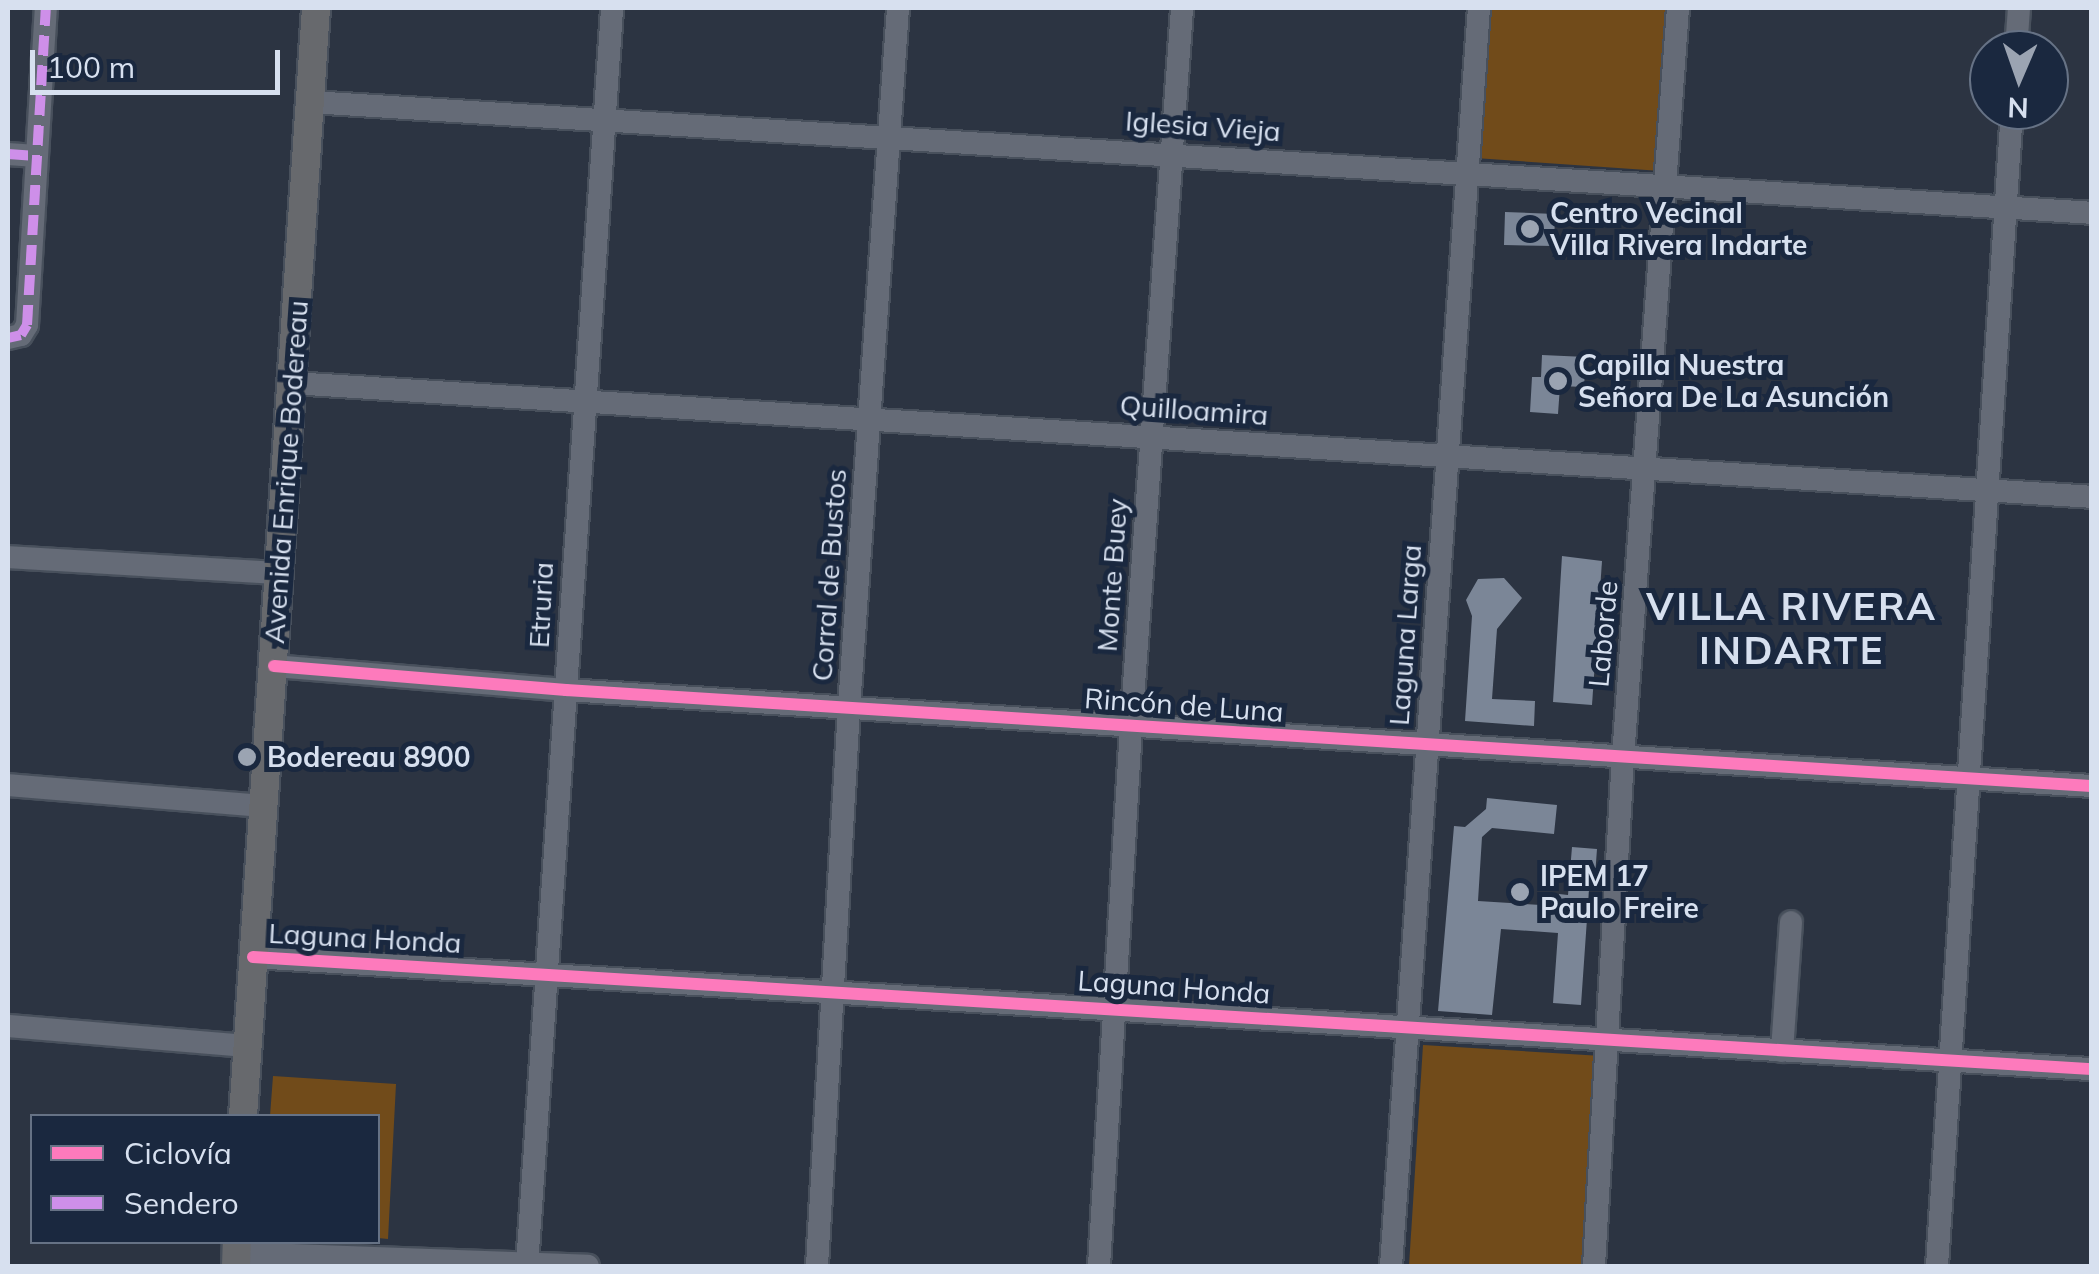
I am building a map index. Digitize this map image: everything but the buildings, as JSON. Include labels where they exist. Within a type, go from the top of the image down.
[{"type":"main road","name":"Avenida Enrique Bodereau","points":[[243,1114],[316,8]]},
{"type":"street","points":[[8,338],[21,335],[27,325],[46,8]]},
{"type":"street","name":"Etruria","points":[[527,1264],[582,402],[612,8]]},
{"type":"street","name":"Corral de Bustos","points":[[817,1266],[849,707],[898,8]]},
{"type":"street","name":"Monte Buey","points":[[1099,1266],[1131,726],[1182,8]]},
{"type":"street","name":"Laguna Larga","points":[[1392,1266],[1479,8]]},
{"type":"street","name":"Laborde","points":[[1594,1266],[1623,758],[1678,8]]},
{"type":"street","name":"Iglesia Vieja","points":[[310,102],[2092,214]]},
{"type":"street","points":[[1938,1266],[1966,778],[2011,130]]},
{"type":"street","points":[[8,154],[36,156]]},
{"type":"street","name":"Quilloamira","points":[[292,383],[2092,497]]},
{"type":"street","points":[[8,578],[8,557],[279,572]]},
{"type":"street","name":"Rincón de Luna","points":[[274,666],[566,690],[2092,786]]},
{"type":"street","points":[[8,785],[264,806]]},
{"type":"street","points":[[1782,1051],[1790,922]]},
{"type":"street","name":"Laguna Honda","points":[[253,957],[834,989],[2092,1069]]},
{"type":"street","points":[[8,1026],[247,1046]]},
{"type":"street","points":[[236,1254],[588,1266]]},
{"type":"shaded area","points":[[1486,8],[1672,8],[1661,171],[1475,158]]},
{"type":"shaded area","points":[[1423,1045],[1602,1056],[1589,1266],[1409,1266]]},
{"type":"shaded area","points":[[273,1076],[396,1084],[388,1239],[380,1238],[380,1114],[270,1114]]},
{"type":"marked path","points":[[8,338],[21,335],[27,325],[46,8]]},
{"type":"marked path","points":[[8,154],[36,156]]},
{"type":"cycle path","points":[[274,666],[566,690],[2092,786]]},
{"type":"cycle path","points":[[253,957],[2092,1069]]},
{"type":"place","name":"Centro Vecinal Villa Rivera Indarte","points":[[1530,229]]},
{"type":"place","name":"Capilla Nuestra Señora De La Asunción","points":[[1558,381]]},
{"type":"place","name":"Bodereau 8900","points":[[247,757]]},
{"type":"place","name":"IPEM 17 Paulo Freire","points":[[1520,892]]},
{"type":"district","name":"VILLA RIVERA INDARTE","points":[[1792,629]]}]
